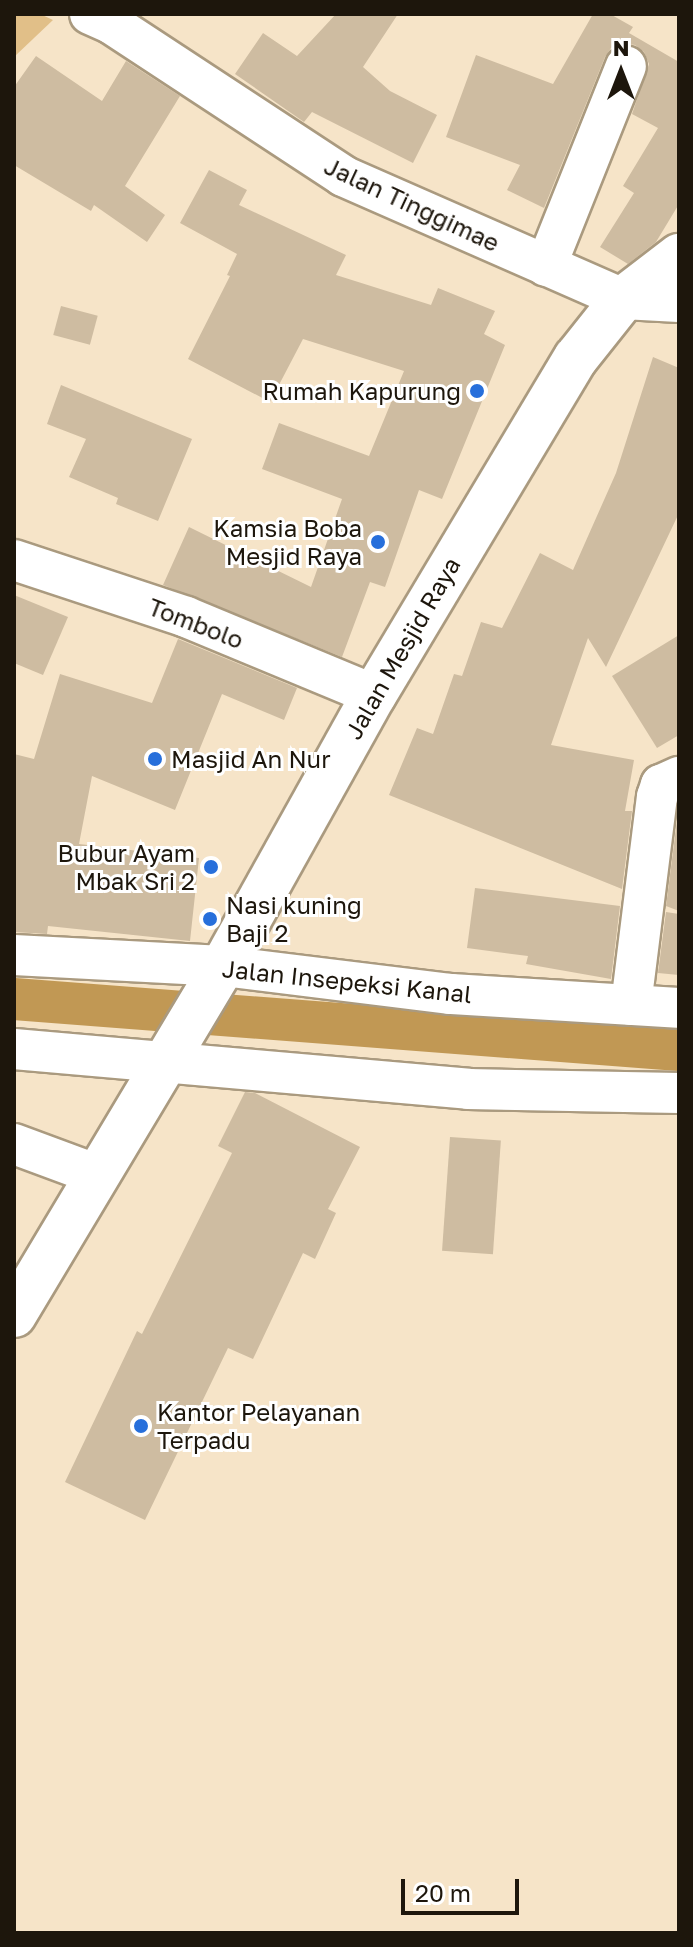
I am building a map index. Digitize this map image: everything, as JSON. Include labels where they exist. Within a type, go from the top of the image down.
[{"type":"street","name":"Jalan Tinggimae","points":[[90,14],[112,24],[343,176],[623,299]]},
{"type":"street","points":[[546,266],[626,66]]},
{"type":"street","name":"Jalan Mesjid Raya","points":[[14,1315],[219,973],[374,695],[576,358],[623,299],[679,256]]},
{"type":"street","points":[[623,299],[679,302]]},
{"type":"street","name":"Tombolo","points":[[14,560],[186,617],[374,695]]},
{"type":"street","points":[[631,1005],[657,797],[661,785],[679,777]]},
{"type":"street","name":"Jalan Insepeksi Kanal","points":[[14,955],[451,994],[679,1008]]},
{"type":"street","points":[[14,1049],[169,1058],[468,1089],[679,1093]]},
{"type":"street","points":[[14,1144],[98,1175]]},
{"type":"shaded area","points":[[14,14],[40,14],[53,20],[14,57]]},
{"type":"building","points":[[336,14],[398,14],[363,67],[390,91],[437,115],[413,163],[312,112],[304,122],[235,74],[263,33],[297,56]]},
{"type":"building","points":[[593,14],[610,14],[633,27],[629,33],[679,62],[679,204],[656,242],[628,264],[600,247],[634,193],[623,186],[658,128],[632,114],[649,64],[644,52],[635,45],[622,43],[611,48],[605,57],[544,208],[507,190],[520,165],[446,137],[476,55],[553,84]]},
{"type":"building","points":[[36,56],[102,101],[126,61],[180,96],[125,186],[165,215],[147,242],[94,205],[91,211],[14,165],[14,87]]},
{"type":"building","points":[[209,170],[247,190],[239,205],[346,255],[336,275],[431,305],[438,288],[495,311],[484,334],[505,345],[442,499],[419,490],[385,587],[370,582],[342,657],[163,585],[189,527],[311,587],[342,499],[262,469],[279,423],[369,456],[404,371],[303,339],[270,402],[188,359],[230,276],[227,275],[237,254],[180,223]]},
{"type":"building","points":[[61,306],[98,316],[90,345],[53,335]]},
{"type":"building","points":[[653,357],[679,368],[679,513],[606,667],[588,638],[551,745],[634,760],[625,811],[632,811],[622,889],[389,795],[417,728],[433,734],[454,674],[462,676],[481,622],[502,628],[540,553],[573,570],[616,473]]},
{"type":"building","points":[[61,385],[192,439],[158,521],[116,504],[118,498],[69,477],[86,439],[47,424]]},
{"type":"building","points":[[14,595],[68,617],[43,675],[14,663]]},
{"type":"building","points":[[679,635],[679,735],[657,748],[612,676]]},
{"type":"building","points":[[178,639],[297,688],[284,720],[222,694],[175,810],[92,776],[79,844],[199,858],[190,941],[48,926],[47,934],[14,932],[14,754],[34,759],[60,674],[152,703]]},
{"type":"building","points":[[679,813],[679,911],[666,906]]},
{"type":"building","points":[[475,888],[620,906],[611,979],[526,964],[528,956],[467,948]]},
{"type":"building","points":[[666,912],[679,914],[679,975],[658,973]]},
{"type":"building","points":[[245,1092],[255,1093],[360,1147],[328,1209],[336,1213],[315,1259],[303,1253],[253,1359],[228,1348],[145,1520],[65,1482],[137,1331],[142,1334],[232,1153],[218,1146]]},
{"type":"building","points":[[450,1137],[501,1141],[493,1254],[442,1251]]},
{"type":"waterway","points":[[14,999],[679,1050]]},
{"type":"place","name":"Rumah Kapurung","points":[[477,391]]},
{"type":"place","name":"Kamsia Boba Mesjid Raya","points":[[378,542]]},
{"type":"place","name":"Masjid An Nur","points":[[155,759]]},
{"type":"place","name":"Bubur Ayam Mbak Sri 2","points":[[211,867]]},
{"type":"place","name":"Nasi kuning Baji 2","points":[[210,919]]},
{"type":"place","name":"Kantor Pelayanan Terpadu","points":[[141,1426]]}]
